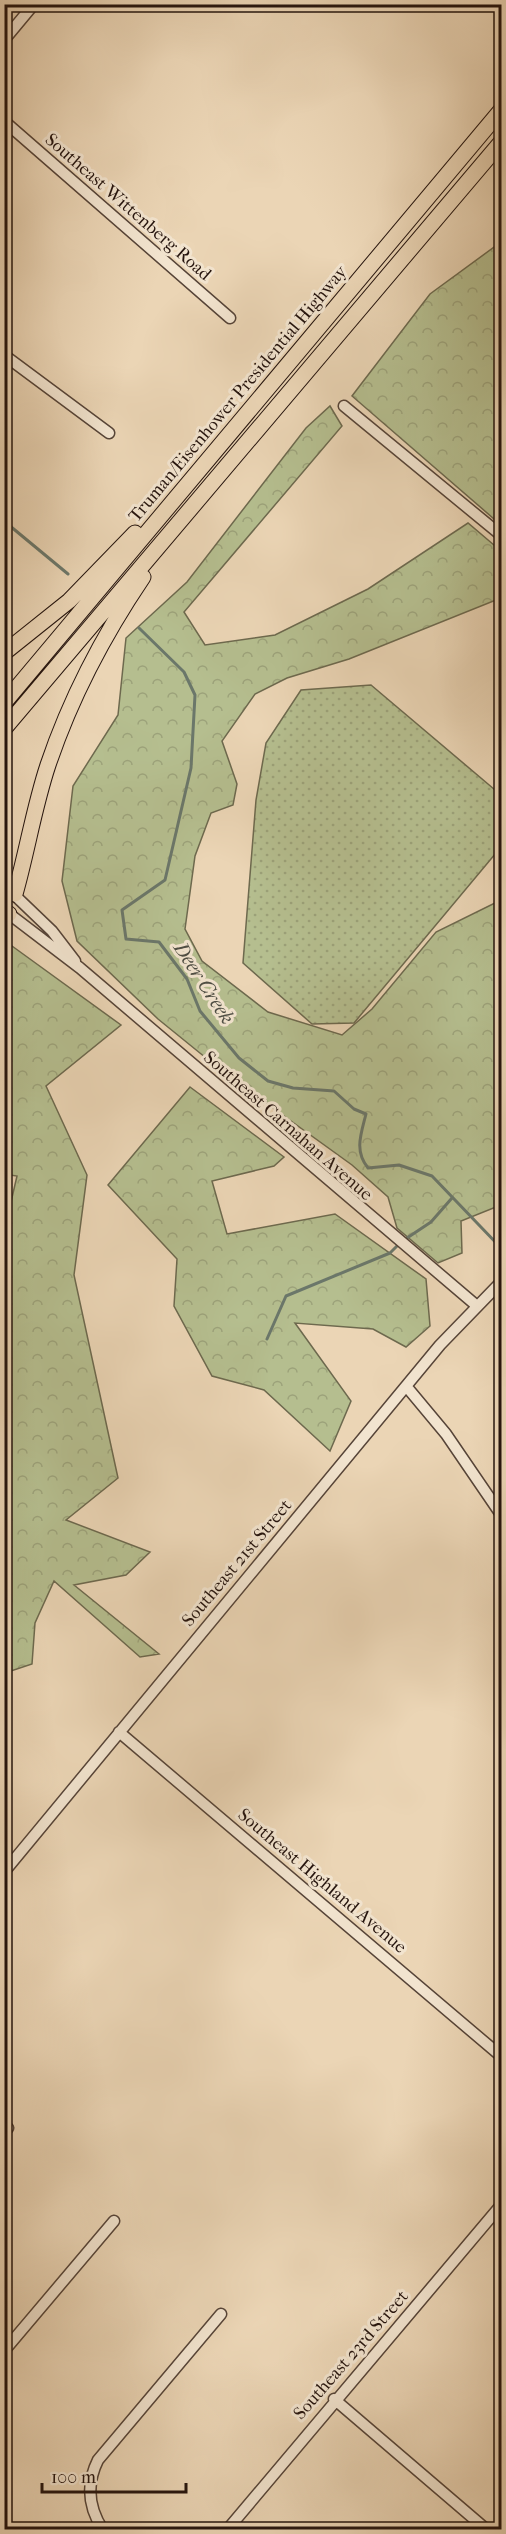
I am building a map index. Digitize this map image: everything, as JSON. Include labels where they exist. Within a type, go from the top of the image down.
[{"type":"highway","name":"Truman/Eisenhower Presidential Highway","points":[[4,703],[501,109]]},
{"type":"highway","name":"Truman/Eisenhower Presidential Highway","points":[[4,729],[501,141]]},
{"type":"highway","points":[[4,653],[69,601],[164,501],[216,452]]},
{"type":"highway","points":[[10,890],[41,787],[72,699],[126,603],[196,502]]},
{"type":"street","points":[[4,40],[34,4]]},
{"type":"street","name":"Southeast Wittenberg Road","points":[[4,121],[230,318]]},
{"type":"street","points":[[4,355],[109,433]]},
{"type":"street","points":[[344,406],[501,537]]},
{"type":"street","points":[[6,914],[10,890]]},
{"type":"street","name":"Southeast Carnahan Avenue","points":[[10,890],[52,931],[80,968]]},
{"type":"street","name":"Southeast Carnahan Avenue","points":[[6,914],[80,968],[477,1306]]},
{"type":"street","name":"Southeast 21st Street","points":[[4,1872],[406,1386],[500,1283]]},
{"type":"street","points":[[406,1386],[446,1434],[501,1516]]},
{"type":"street","name":"Southeast Highland Avenue","points":[[119,1732],[501,2057]]},
{"type":"street","name":"Southeast 23rd Street","points":[[227,2529],[334,2399],[501,2204]]},
{"type":"street","points":[[4,2352],[114,2221]]},
{"type":"street","points":[[102,2529],[90,2498],[92,2475],[103,2454],[220,2314]]},
{"type":"street","points":[[334,2399],[487,2529]]},
{"type":"green space","points":[[501,242],[501,525],[352,396],[430,294]]},
{"type":"green space","points":[[330,406],[342,426],[184,612],[205,645],[275,635],[368,589],[468,523],[501,551],[501,598],[349,659],[287,678],[255,694],[222,741],[237,784],[233,805],[211,813],[195,856],[185,929],[202,961],[268,1012],[342,1035],[372,1009],[436,932],[501,900],[501,1205],[461,1221],[462,1253],[438,1263],[397,1228],[388,1197],[352,1165],[227,1075],[158,1019],[77,941],[62,881],[73,786],[118,715],[126,638],[187,582],[306,428]]},
{"type":"green space","points":[[371,685],[501,795],[501,847],[354,1023],[312,1024],[243,963],[256,800],[266,743],[301,690]]},
{"type":"green space","points":[[12,946],[121,1025],[46,1086],[87,1175],[74,1275],[118,1478],[66,1520],[150,1552],[126,1575],[74,1585],[159,1654],[140,1657],[54,1581],[35,1623],[32,1664],[5,1673],[4,1232],[17,1176],[4,1174],[4,951]]},
{"type":"green space","points":[[190,1087],[284,1157],[274,1166],[212,1181],[227,1234],[335,1214],[426,1279],[430,1326],[406,1347],[373,1329],[295,1323],[351,1401],[330,1451],[264,1390],[212,1376],[174,1306],[177,1259],[108,1185]]},
{"type":"waterway","name":"Deer Creek","points":[[4,521],[68,574]]},
{"type":"waterway","name":"Deer Creek","points":[[139,628],[184,672],[195,695],[191,768],[165,880],[122,910],[126,939],[159,942],[187,979],[200,1011],[239,1058],[268,1081],[293,1088],[334,1091],[354,1109],[366,1114],[360,1149],[368,1168],[399,1165],[432,1176],[502,1249]]},
{"type":"waterway","points":[[404,1240],[431,1222],[452,1198]]},
{"type":"waterway","points":[[267,1339],[286,1296],[390,1253],[399,1244]]}]
